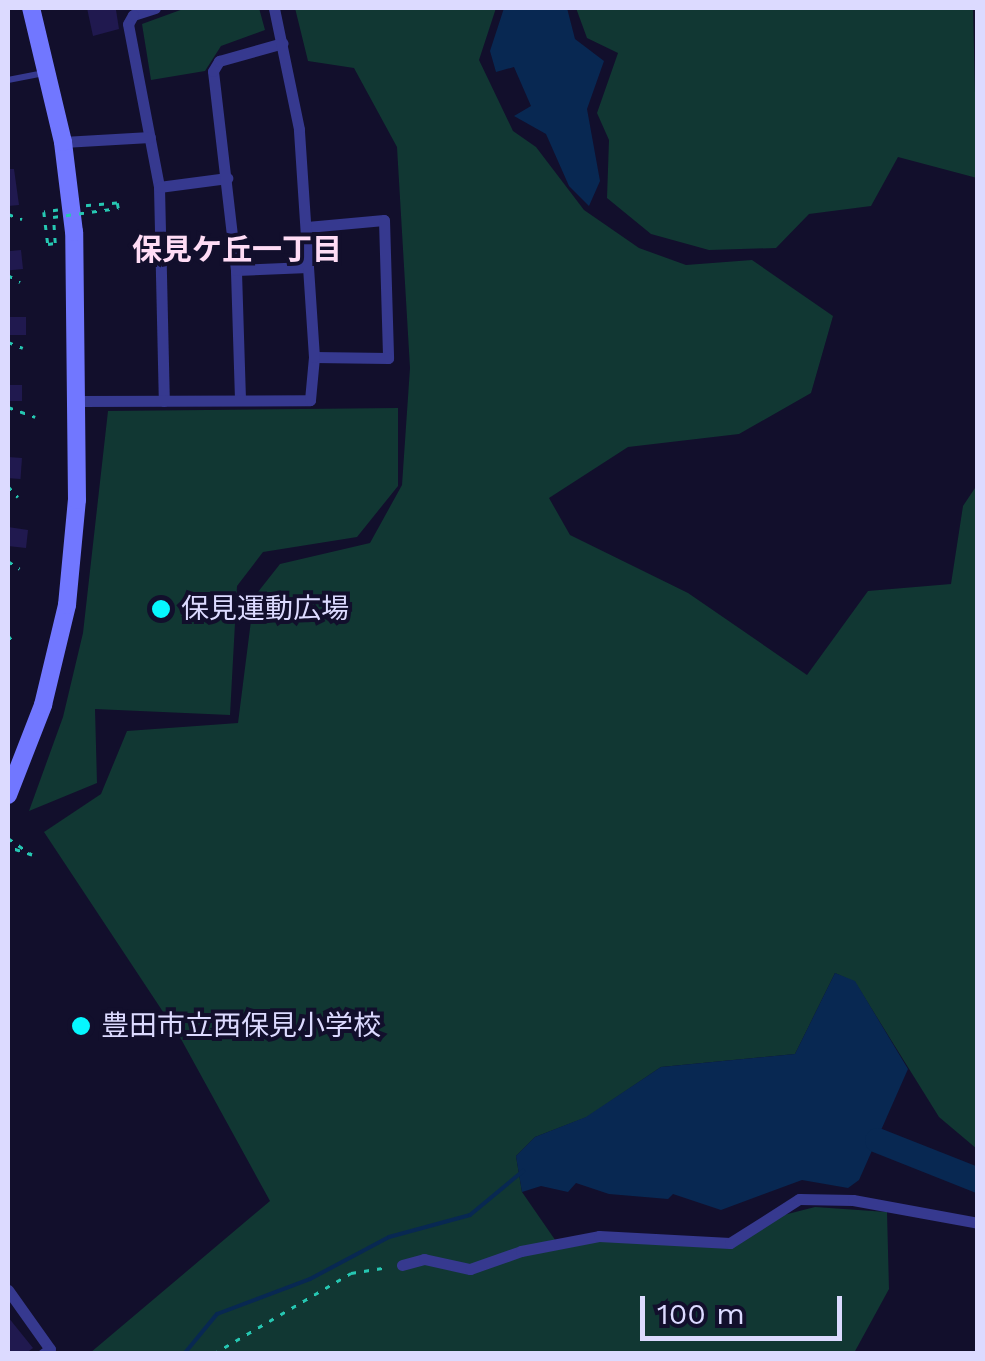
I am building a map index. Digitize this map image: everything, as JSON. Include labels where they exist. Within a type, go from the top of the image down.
[{"type":"street","points":[[8,796],[44,705],[67,605],[80,401],[74,232],[63,142],[31,8]]},
{"type":"street","points":[[155,8],[133,14],[128,24],[159,187],[164,401]]},
{"type":"street","points":[[80,401],[310,400],[314,357],[308,227],[283,43],[274,8]]},
{"type":"street","points":[[240,399],[236,270],[213,71],[219,61],[283,43]]},
{"type":"street","points":[[63,142],[150,137]]},
{"type":"street","points":[[159,187],[227,178]]},
{"type":"street","points":[[308,227],[384,220],[388,358],[314,357]]},
{"type":"street","points":[[236,270],[308,267]]},
{"type":"street","points":[[402,1265],[424,1259],[470,1269],[521,1250],[598,1236],[730,1242],[799,1198],[853,1200],[978,1223]]},
{"type":"street","points":[[8,1290],[50,1349],[43,1354]]},
{"type":"lane","points":[[9,80],[48,72]]},
{"type":"path","points":[[58,210],[44,212],[48,244],[56,242],[53,217],[118,208],[117,203],[84,206]]},
{"type":"path","points":[[8,214],[22,219]]},
{"type":"path","points":[[8,275],[20,282]]},
{"type":"path","points":[[8,342],[23,348]]},
{"type":"path","points":[[8,406],[34,417]]},
{"type":"path","points":[[8,486],[18,497]]},
{"type":"path","points":[[8,561],[20,569]]},
{"type":"path","points":[[8,634],[14,643]]},
{"type":"path","points":[[8,838],[32,854],[8,846]]},
{"type":"path","points":[[213,1354],[351,1273],[402,1265]]},
{"type":"green space","points":[[186,8],[259,8],[265,30],[221,46],[205,71],[151,80],[142,24]]},
{"type":"green space","points":[[295,8],[496,8],[479,60],[513,131],[536,147],[584,210],[639,248],[686,265],[752,260],[833,316],[811,393],[739,434],[628,447],[549,498],[570,535],[688,593],[807,675],[868,591],[951,584],[963,506],[977,485],[977,1149],[939,1117],[855,982],[835,973],[795,1054],[661,1067],[587,1117],[535,1137],[516,1156],[522,1192],[560,1247],[599,1237],[732,1248],[776,1217],[815,1207],[887,1212],[889,1289],[854,1353],[90,1353],[270,1201],[181,1039],[44,832],[101,794],[127,731],[238,723],[254,597],[280,564],[370,543],[402,485],[410,368],[397,147],[354,68],[308,61]]},
{"type":"green space","points":[[576,8],[973,8],[977,178],[898,157],[871,206],[809,214],[776,248],[709,250],[651,234],[607,198],[609,140],[597,113],[618,53],[587,38]]},
{"type":"green space","name":"保見運動広場","points":[[398,408],[398,486],[357,537],[263,552],[237,586],[230,715],[95,709],[97,783],[29,811],[63,717],[83,633],[108,411]]},
{"type":"water","points":[[504,8],[567,8],[575,39],[604,61],[587,109],[600,181],[589,206],[569,186],[546,134],[514,116],[531,106],[514,67],[496,72],[490,51]]},
{"type":"water","points":[[835,973],[855,981],[908,1069],[859,1180],[848,1188],[802,1180],[721,1210],[673,1194],[668,1199],[609,1194],[576,1183],[568,1192],[541,1186],[522,1192],[516,1156],[535,1137],[586,1117],[661,1067],[795,1054]]},
{"type":"building","points":[[87,8],[116,10],[119,29],[93,36]]},
{"type":"building","points":[[8,169],[14,169],[19,205],[8,206]]},
{"type":"building","points":[[21,250],[23,269],[10,270],[8,251]]},
{"type":"building","points":[[8,317],[26,317],[26,335],[8,335]]},
{"type":"building","points":[[8,385],[22,385],[22,401],[8,401]]},
{"type":"building","points":[[8,457],[22,458],[21,479],[8,478]]},
{"type":"building","points":[[8,527],[28,530],[26,548],[8,546]]},
{"type":"building","points":[[8,1317],[33,1348],[25,1354],[8,1354]]},
{"type":"waterway","points":[[877,1140],[978,1180]]},
{"type":"waterway","points":[[184,1354],[217,1314],[310,1279],[389,1237],[470,1215],[523,1171]]},
{"type":"place","name":"保見運動広場","points":[[161,609]]},
{"type":"place","name":"豊田市立西保見小学校","points":[[81,1026]]},
{"type":"district","name":"保見ケ丘一丁目","points":[[237,250]]}]
